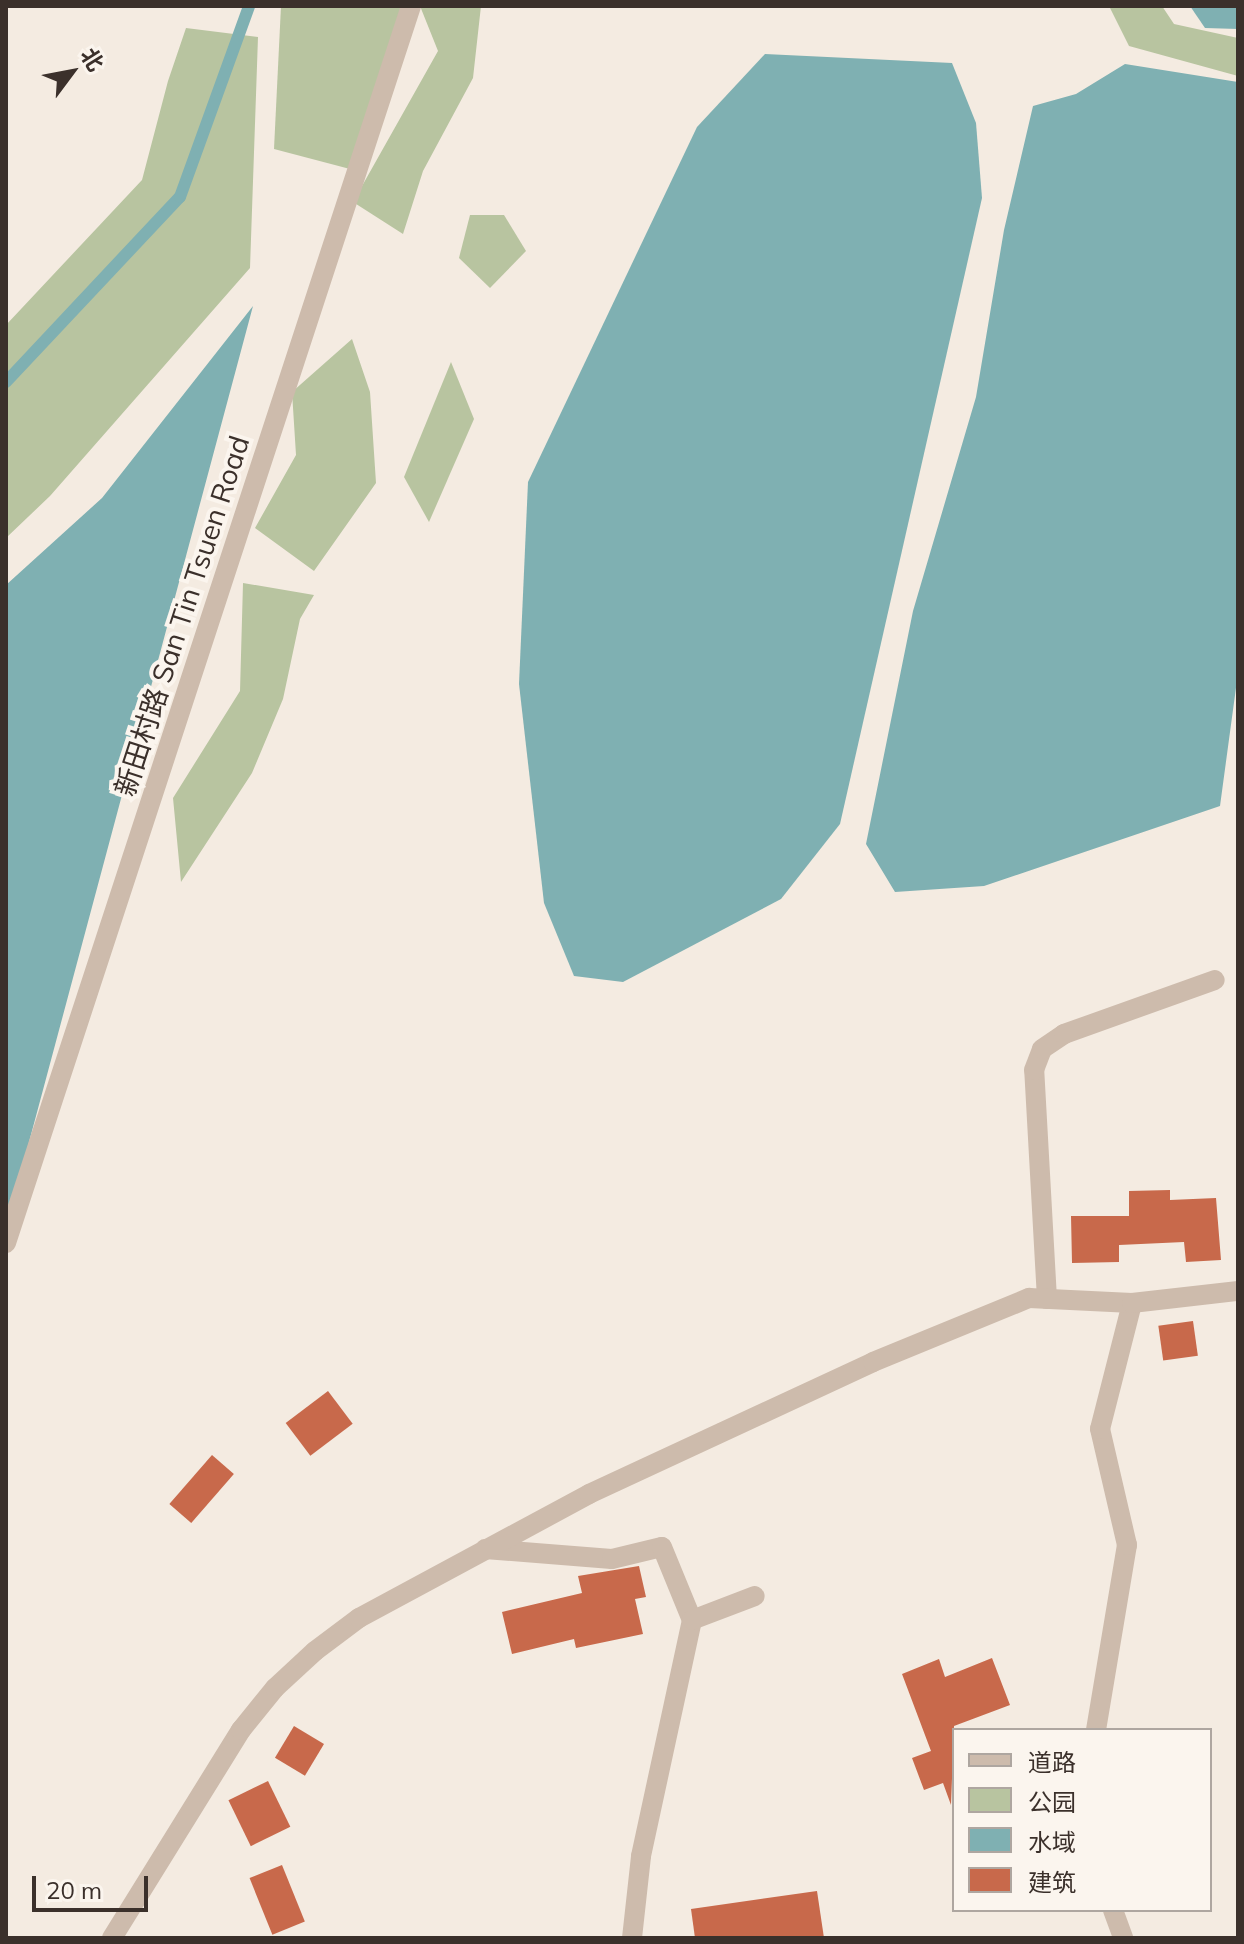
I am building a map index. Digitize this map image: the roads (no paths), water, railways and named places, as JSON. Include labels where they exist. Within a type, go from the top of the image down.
[{"type":"street","name":"新田村路 San Tin Tsuen Road","points":[[6,1243],[411,6]]},
{"type":"street","points":[[1047,1299],[1034,1070],[1042,1049],[1064,1034],[1215,980]]},
{"type":"street","points":[[112,1938],[241,1730],[275,1688],[315,1651],[359,1618],[589,1494],[873,1362],[1029,1298],[1132,1303],[1238,1291]]},
{"type":"street","points":[[1096,1728],[1127,1545],[1100,1429],[1132,1303]]},
{"type":"street","points":[[485,1549],[612,1559],[662,1547],[692,1620],[641,1856],[632,1938]]},
{"type":"street","points":[[692,1620],[755,1596]]},
{"type":"street","points":[[1114,1912],[1123,1938]]},
{"type":"water","points":[[1190,6],[1238,6],[1238,29],[1205,28]]},
{"type":"water","points":[[765,54],[952,63],[976,123],[982,198],[840,824],[781,899],[623,982],[574,976],[544,903],[519,684],[528,482],[697,127]]},
{"type":"water","points":[[1125,64],[1238,82],[1238,673],[1220,806],[984,886],[895,892],[866,844],[913,611],[976,397],[1004,230],[1033,106],[1076,94]]},
{"type":"water","points":[[253,306],[6,1228],[6,585],[102,498]]},
{"type":"waterway","points":[[6,382],[180,197],[249,6]]}]
